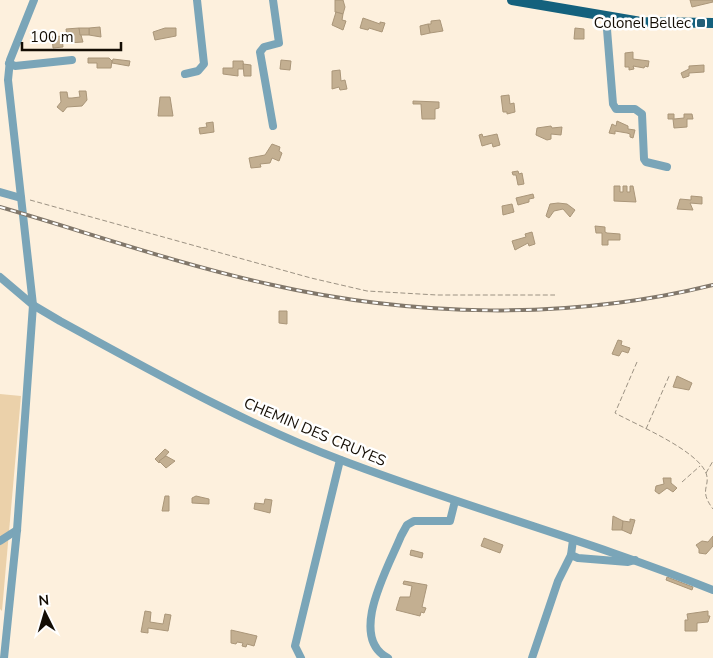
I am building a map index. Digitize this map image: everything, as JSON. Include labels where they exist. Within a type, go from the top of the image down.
[{"type":"main road","points":[[512,0],[658,24],[713,23]]},
{"type":"street","points":[[4,658],[17,530],[33,305],[8,80],[9,63],[34,0]]},
{"type":"street","points":[[185,74],[198,72],[204,64],[197,0]]},
{"type":"street","points":[[273,0],[279,43],[264,47],[260,52],[273,126]]},
{"type":"street","points":[[606,16],[613,104],[616,108],[635,109],[642,114],[644,159],[646,162],[667,167]]},
{"type":"street","points":[[9,63],[15,66],[72,60]]},
{"type":"street","points":[[0,192],[21,198]]},
{"type":"street","name":"CHEMIN DES CRUYES","points":[[0,277],[33,305],[205,399],[271,432],[340,460],[455,501],[637,560],[713,590]]},
{"type":"street","points":[[300,658],[295,646],[340,460]]},
{"type":"street","points":[[388,658],[381,654],[369,628],[372,607],[397,544],[407,525],[414,521],[450,521],[455,501]]},
{"type":"street","points":[[0,541],[17,530]]},
{"type":"street","points":[[532,658],[558,581],[571,555],[573,540]]},
{"type":"street","name":"CHEMIN DES CRUYES","points":[[571,555],[584,560],[628,562],[637,560]]},
{"type":"path","points":[[21,198],[311,278],[367,291],[437,296],[555,296]]},
{"type":"path","points":[[637,362],[615,413],[697,459],[706,474]]},
{"type":"path","points":[[646,430],[670,374]]},
{"type":"path","points":[[713,461],[706,474],[704,494],[713,509]]},
{"type":"path","points":[[682,482],[701,466]]},
{"type":"shaded area","points":[[0,394],[21,396],[2,611],[0,609]]},
{"type":"building","points":[[335,0],[343,0],[345,7],[343,14],[335,12]]},
{"type":"building","points":[[690,0],[713,0],[713,2],[692,7]]},
{"type":"building","points":[[336,12],[343,14],[342,20],[346,21],[343,30],[332,25]]},
{"type":"building","points":[[363,18],[380,24],[380,22],[385,23],[382,32],[369,28],[368,30],[360,28]]},
{"type":"building","points":[[440,20],[443,31],[430,33],[428,24],[431,24],[431,21]]},
{"type":"building","points":[[428,24],[430,33],[421,35],[420,26]]},
{"type":"building","points":[[100,27],[101,37],[89,35],[89,28]]},
{"type":"building","points":[[79,28],[83,42],[68,43],[66,29]]},
{"type":"building","points":[[79,28],[89,28],[89,35],[80,35]]},
{"type":"building","points":[[165,28],[176,28],[176,36],[155,40],[153,32]]},
{"type":"building","points":[[575,28],[584,29],[584,39],[574,39]]},
{"type":"building","points":[[62,36],[63,47],[53,48],[52,37]]},
{"type":"building","points":[[633,52],[633,59],[649,61],[648,67],[633,66],[634,69],[629,70],[629,67],[625,67],[625,53]]},
{"type":"building","points":[[88,58],[109,58],[112,61],[111,68],[97,68],[97,63],[88,63]]},
{"type":"building","points":[[113,59],[130,61],[129,66],[112,63]]},
{"type":"building","points":[[281,60],[291,61],[290,70],[280,69]]},
{"type":"building","points":[[233,61],[243,61],[244,69],[238,69],[238,76],[223,74],[223,68],[233,68]]},
{"type":"building","points":[[243,64],[251,65],[251,76],[244,76]]},
{"type":"building","points":[[704,65],[704,72],[689,73],[689,76],[683,78],[681,73],[689,69],[689,66]]},
{"type":"building","points":[[340,70],[341,81],[345,80],[347,89],[340,90],[339,87],[332,89],[332,71]]},
{"type":"building","points":[[79,91],[86,91],[87,100],[82,106],[67,107],[63,112],[57,107],[61,102],[60,92],[67,92],[68,98],[72,98],[80,97]]},
{"type":"building","points":[[509,95],[510,104],[514,103],[515,112],[507,114],[507,112],[503,112],[501,96]]},
{"type":"building","points":[[160,97],[170,97],[173,116],[158,116]]},
{"type":"building","points":[[413,101],[439,102],[439,108],[435,109],[435,119],[422,119],[421,104],[413,104]]},
{"type":"building","points":[[668,114],[674,114],[674,119],[684,118],[684,114],[692,114],[693,119],[687,119],[687,127],[674,128],[673,119],[668,119]]},
{"type":"building","points":[[617,121],[628,126],[628,129],[635,130],[633,138],[627,133],[615,131],[615,134],[609,133],[612,124],[616,126]]},
{"type":"building","points":[[213,122],[214,132],[200,134],[199,128],[207,127],[206,123]]},
{"type":"building","points":[[551,126],[552,128],[562,127],[561,135],[551,134],[551,139],[547,140],[536,135],[537,128]]},
{"type":"building","points":[[482,134],[483,137],[497,134],[500,145],[493,147],[492,143],[482,146],[479,135]]},
{"type":"building","points":[[272,144],[280,147],[279,151],[282,153],[279,161],[272,158],[270,163],[260,164],[261,167],[251,168],[249,158],[265,155]]},
{"type":"building","points":[[518,171],[519,174],[522,173],[524,184],[518,185],[516,175],[513,175],[512,172]]},
{"type":"building","points":[[614,186],[620,186],[620,192],[623,192],[623,186],[627,186],[627,192],[630,192],[630,186],[633,186],[636,202],[614,201]]},
{"type":"building","points":[[533,194],[534,198],[529,199],[529,202],[518,205],[516,198]]},
{"type":"building","points":[[691,196],[702,197],[702,204],[690,203],[693,210],[677,209],[680,199],[691,200]]},
{"type":"building","points":[[512,204],[514,212],[503,215],[502,206]]},
{"type":"building","points":[[550,204],[567,204],[575,210],[570,217],[563,209],[554,211],[549,218],[546,216]]},
{"type":"building","points":[[595,226],[605,227],[605,232],[607,233],[620,234],[620,240],[608,240],[608,245],[602,245],[602,233],[596,233]]},
{"type":"building","points":[[532,232],[535,244],[529,246],[528,243],[515,250],[512,241],[526,237],[525,234]]},
{"type":"building","points":[[279,311],[287,311],[287,324],[279,323]]},
{"type":"building","points":[[618,340],[622,341],[621,345],[630,348],[628,353],[622,351],[619,356],[612,354]]},
{"type":"building","points":[[677,376],[692,383],[689,390],[673,387]]},
{"type":"building","points":[[165,449],[169,452],[159,463],[155,459]]},
{"type":"building","points":[[166,456],[175,461],[166,468],[159,461]]},
{"type":"building","points":[[663,478],[671,478],[671,483],[677,488],[673,492],[667,488],[659,494],[655,491],[656,486],[664,484]]},
{"type":"building","points":[[165,496],[169,496],[169,511],[162,511]]},
{"type":"building","points":[[196,496],[209,499],[209,504],[192,503],[192,498]]},
{"type":"building","points":[[265,499],[272,500],[270,513],[254,509],[255,503],[264,504]]},
{"type":"building","points":[[613,516],[623,521],[622,530],[612,530]]},
{"type":"building","points":[[630,519],[635,520],[631,534],[622,530],[623,521],[630,522]]},
{"type":"building","points":[[713,536],[713,546],[706,554],[699,553],[696,545],[702,541],[708,542]]},
{"type":"building","points":[[484,538],[503,545],[500,553],[481,546]]},
{"type":"building","points":[[411,550],[423,553],[422,558],[410,555]]},
{"type":"building","points":[[667,577],[693,587],[692,590],[666,580]]},
{"type":"building","points":[[404,581],[427,585],[422,607],[426,608],[424,613],[421,612],[420,616],[396,610],[400,597],[410,597],[412,586],[403,584]]},
{"type":"building","points":[[145,611],[151,612],[150,622],[163,624],[165,614],[171,615],[168,631],[148,628],[148,633],[141,632]]},
{"type":"building","points":[[708,611],[708,616],[710,616],[708,622],[697,623],[697,631],[685,631],[685,620],[688,620],[687,614]]},
{"type":"building","points":[[231,630],[257,636],[254,646],[247,644],[246,647],[242,646],[243,643],[231,643]]},
{"type":"railway","points":[[0,207],[167,258],[234,276],[323,295],[378,303],[490,310],[547,309],[603,305],[658,297],[713,285]]},
{"type":"place","name":"Colonel Bellec","points":[[701,23]]}]
